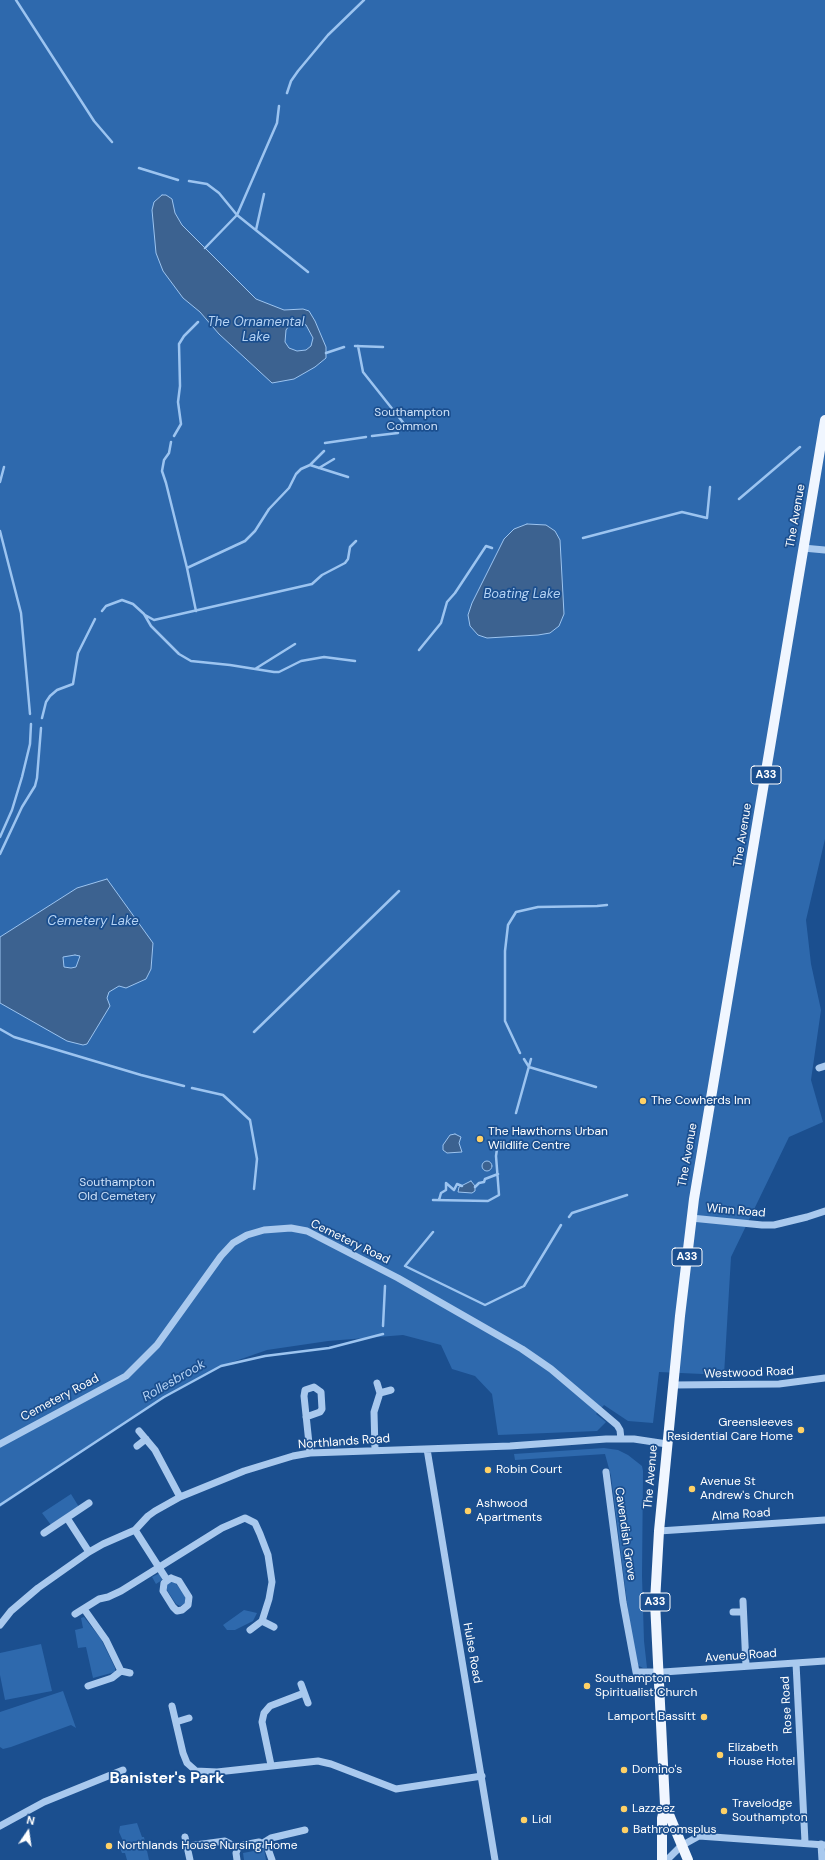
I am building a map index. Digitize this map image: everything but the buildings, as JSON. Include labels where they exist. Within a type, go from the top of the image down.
[{"type":"main road","name":"The Avenue","points":[[662,1860],[662,1818],[665,1805],[655,1602],[659,1531],[667,1444],[691,1218],[825,420]]},
{"type":"main road","name":"The Avenue","points":[[665,1805],[688,1860]]},
{"type":"street","points":[[803,548],[825,550]]},
{"type":"street","name":"Winn Road","points":[[691,1218],[774,1225],[808,1217],[825,1211]]},
{"type":"street","name":"Cemetery Road","points":[[0,1444],[126,1376],[158,1345],[221,1256],[232,1243],[247,1235],[264,1230],[291,1228],[307,1231],[398,1278],[522,1349],[551,1370],[616,1425],[620,1430],[621,1439]]},
{"type":"street","name":"Westwood Road","points":[[673,1385],[779,1384],[825,1378]]},
{"type":"street","points":[[375,1450],[374,1412],[380,1393],[377,1383]]},
{"type":"street","points":[[380,1393],[391,1390]]},
{"type":"street","points":[[306,1417],[310,1453]]},
{"type":"street","points":[[139,1431],[156,1450],[180,1497]]},
{"type":"street","points":[[137,1446],[146,1439]]},
{"type":"street","name":"Northlands Road","points":[[0,1625],[11,1611],[32,1593],[89,1552],[103,1544],[136,1530],[148,1516],[180,1497],[244,1470],[310,1453],[510,1446],[621,1439],[667,1444]]},
{"type":"street","name":"Hulse Road","points":[[427,1449],[495,1860]]},
{"type":"street","name":"Cavendish Grove","points":[[606,1472],[623,1602],[636,1672],[658,1672]]},
{"type":"street","points":[[44,1533],[89,1503]]},
{"type":"street","points":[[67,1518],[89,1552]]},
{"type":"street","points":[[75,1614],[99,1599],[121,1591],[222,1528],[245,1518],[252,1520],[257,1527],[268,1555],[272,1582],[269,1599],[262,1621],[250,1630]]},
{"type":"street","name":"Alma Road","points":[[659,1531],[825,1520]]},
{"type":"street","points":[[136,1530],[167,1580]]},
{"type":"street","points":[[176,1579],[179,1581],[189,1597],[188,1605],[182,1610],[177,1611],[163,1591],[162,1587],[167,1580],[176,1579]]},
{"type":"street","points":[[743,1601],[746,1666]]},
{"type":"street","points":[[84,1609],[106,1640],[121,1671]]},
{"type":"street","points":[[733,1612],[743,1612]]},
{"type":"street","points":[[262,1621],[274,1627]]},
{"type":"street","name":"Avenue Road","points":[[658,1672],[825,1661]]},
{"type":"street","name":"Rose Road","points":[[796,1663],[805,1842]]},
{"type":"street","points":[[121,1671],[130,1673]]},
{"type":"street","points":[[88,1686],[112,1678],[121,1671]]},
{"type":"street","points":[[301,1684],[308,1703]]},
{"type":"street","points":[[271,1765],[262,1722],[264,1713],[270,1706],[304,1693]]},
{"type":"street","points":[[172,1706],[187,1763],[196,1771],[217,1772],[318,1761],[331,1764],[396,1789],[405,1789],[482,1776]]},
{"type":"street","points":[[176,1722],[189,1718]]},
{"type":"street","points":[[0,1826],[44,1802],[123,1770]]},
{"type":"street","points":[[188,1846],[225,1841],[238,1848],[251,1843],[263,1843],[271,1838],[305,1830]]},
{"type":"street","points":[[667,1860],[681,1846],[695,1837],[705,1836],[823,1844],[822,1860]]},
{"type":"street","points":[[185,1837],[190,1860]]},
{"type":"street","points":[[263,1843],[269,1850],[272,1860]]},
{"type":"street","points":[[237,1860],[236,1853],[238,1848]]},
{"type":"green space","name":"Southampton Common","points":[[0,0],[825,0],[825,839],[806,920],[811,964],[821,1010],[811,1080],[823,1122],[789,1137],[731,1257],[724,1375],[659,1372],[653,1423],[628,1421],[604,1405],[596,1414],[606,1422],[597,1431],[498,1435],[492,1394],[475,1376],[452,1369],[441,1345],[403,1335],[328,1341],[267,1350],[221,1366],[164,1397],[0,1507]]},
{"type":"green space","points":[[604,1448],[618,1450],[628,1455],[642,1466],[643,1471],[642,1576],[644,1641],[647,1668],[637,1665],[629,1618],[611,1476],[605,1454],[515,1460],[514,1454]]},
{"type":"green space","points":[[71,1494],[79,1507],[51,1525],[42,1513]]},
{"type":"green space","points":[[160,1573],[162,1580],[156,1584],[152,1577]]},
{"type":"green space","points":[[170,1581],[175,1582],[186,1598],[186,1603],[180,1606],[176,1604],[165,1587]]},
{"type":"green space","points":[[244,1610],[257,1613],[253,1621],[235,1630],[227,1630],[223,1625]]},
{"type":"green space","points":[[84,1617],[101,1639],[115,1668],[115,1672],[93,1678],[86,1647],[78,1648],[75,1630],[83,1628],[81,1618]]},
{"type":"green space","points":[[41,1644],[52,1691],[5,1700],[0,1675],[0,1653]]},
{"type":"green space","points":[[63,1691],[76,1728],[71,1725],[11,1747],[3,1749],[0,1747],[0,1712]]},
{"type":"green space","points":[[137,1823],[142,1837],[144,1837],[149,1860],[127,1860],[125,1853],[122,1853],[118,1843],[123,1841],[119,1832],[120,1826]]},
{"type":"green space","points":[[264,1849],[266,1860],[244,1860],[243,1853]]},
{"type":"water","name":"The Ornamental Lake","points":[[162,195],[166,195],[172,199],[175,213],[182,225],[256,299],[284,310],[303,309],[309,311],[326,347],[326,358],[315,367],[294,379],[272,383],[219,334],[200,312],[183,298],[163,271],[156,253],[152,210],[154,202]],"holes":[[[300,322],[306,325],[313,338],[311,346],[306,350],[297,351],[289,348],[285,342],[286,330],[291,323]]]},
{"type":"water","name":"Boating Lake","points":[[527,524],[546,525],[555,531],[560,540],[564,614],[559,626],[550,633],[538,635],[487,638],[478,635],[470,626],[468,615],[472,603],[504,539],[514,529]]},
{"type":"water","name":"Cemetery Lake","points":[[107,879],[153,943],[151,969],[146,979],[126,988],[119,986],[109,992],[107,998],[110,1006],[87,1044],[83,1045],[67,1041],[0,1003],[0,937],[77,888]],"holes":[[[75,955],[80,956],[76,967],[64,967],[63,957]]]},
{"type":"water","points":[[455,1134],[461,1137],[459,1143],[462,1152],[447,1153],[443,1150],[443,1145],[450,1135]]},
{"type":"water","points":[[485,1161],[489,1161],[492,1166],[489,1171],[485,1171],[482,1168],[482,1164]]},
{"type":"water","points":[[471,1181],[475,1186],[475,1191],[472,1193],[458,1192],[459,1187]]},
{"type":"waterway","points":[[16,0],[94,121],[112,142]]},
{"type":"waterway","points":[[287,93],[291,81],[298,71],[328,35],[364,0]]},
{"type":"waterway","points":[[205,248],[237,215],[277,123],[279,106]]},
{"type":"waterway","points":[[139,168],[178,180]]},
{"type":"waterway","points":[[189,181],[207,184],[219,193],[237,215],[308,272]]},
{"type":"waterway","points":[[256,230],[264,194]]},
{"type":"waterway","points":[[174,436],[181,424],[178,402],[180,386],[179,344],[184,336],[198,322]]},
{"type":"waterway","points":[[355,346],[383,347]]},
{"type":"waterway","points":[[358,346],[363,372],[409,430]]},
{"type":"waterway","points":[[326,353],[344,347]]},
{"type":"waterway","points":[[372,436],[398,433]]},
{"type":"waterway","points":[[325,443],[366,437]]},
{"type":"waterway","points":[[171,442],[169,453],[164,460],[162,471],[187,568]]},
{"type":"waterway","points":[[739,499],[800,447]]},
{"type":"waterway","points":[[310,465],[324,451]]},
{"type":"waterway","points":[[319,468],[334,459]]},
{"type":"waterway","points":[[196,611],[187,568],[245,541],[255,531],[269,509],[289,488],[296,474],[301,469],[310,465],[348,477]]},
{"type":"waterway","points":[[0,482],[4,467]]},
{"type":"waterway","points":[[583,538],[682,512],[707,518],[710,487]]},
{"type":"waterway","points":[[0,531],[21,613],[30,714]]},
{"type":"waterway","points":[[145,615],[154,620],[312,584],[322,575],[345,563],[348,559],[350,547],[356,541]]},
{"type":"waterway","points":[[419,650],[441,623],[447,602],[455,593],[486,546],[492,548]]},
{"type":"waterway","points":[[102,611],[106,606],[122,600],[133,604],[144,614],[151,626],[179,654],[191,661],[274,672],[279,672],[301,661],[324,657],[355,661]]},
{"type":"waterway","points":[[42,718],[46,702],[50,696],[57,690],[73,684],[78,653],[95,619]]},
{"type":"waterway","points":[[255,669],[295,644]]},
{"type":"waterway","points":[[0,837],[12,810],[22,777],[30,744],[31,724]]},
{"type":"waterway","points":[[0,854],[22,807],[35,786],[41,728]]},
{"type":"waterway","points":[[254,1032],[399,891]]},
{"type":"waterway","points":[[520,1053],[505,1021],[505,951],[508,925],[516,912],[538,907],[607,905]]},
{"type":"waterway","points":[[0,1029],[14,1037],[141,1075],[184,1086]]},
{"type":"waterway","points":[[524,1059],[529,1067],[596,1087]]},
{"type":"waterway","points":[[516,1113],[531,1059]]},
{"type":"waterway","points":[[192,1088],[223,1095],[250,1120],[257,1159],[254,1189]]},
{"type":"waterway","points":[[433,1200],[488,1201],[499,1195],[496,1156],[497,1149],[502,1143]]},
{"type":"waterway","points":[[475,1187],[479,1183],[484,1182],[485,1179],[498,1174]]},
{"type":"waterway","points":[[439,1200],[441,1193],[446,1190],[446,1183],[454,1190],[457,1184],[462,1186]]},
{"type":"waterway","points":[[569,1217],[572,1213],[627,1195]]},
{"type":"waterway","points":[[433,1232],[405,1266],[485,1305],[524,1286],[561,1225]]},
{"type":"waterway","points":[[383,1326],[385,1286]]},
{"type":"waterway","name":"Rollesbrook","points":[[0,1505],[164,1397],[221,1366],[265,1356],[329,1348],[383,1334]]},
{"type":"place","name":"The Cowherds Inn","points":[[643,1101]]},
{"type":"place","name":"The Hawthorns Urban Wildlife Centre","points":[[480,1139]]},
{"type":"place","name":"Greensleeves Residential Care Home","points":[[801,1430]]},
{"type":"place","name":"Robin Court","points":[[488,1470]]},
{"type":"place","name":"Avenue St Andrew's Church","points":[[692,1489]]},
{"type":"place","name":"Ashwood Apartments","points":[[468,1511]]},
{"type":"place","name":"Southampton Spiritualist Church","points":[[587,1686]]},
{"type":"place","name":"Lamport Bassitt","points":[[704,1717]]},
{"type":"place","name":"Elizabeth House Hotel","points":[[720,1755]]},
{"type":"place","name":"Domino's","points":[[624,1770]]},
{"type":"place","name":"Lazzeez","points":[[624,1809]]},
{"type":"place","name":"Travelodge Southampton","points":[[724,1811]]},
{"type":"place","name":"Lidl","points":[[524,1820]]},
{"type":"place","name":"Bathroomsplus","points":[[625,1830]]},
{"type":"place","name":"Northlands House Nursing Home","points":[[109,1846]]},
{"type":"district","name":"Banister's Park","points":[[167,1779]]},
{"type":"park label","name":"Southampton Old Cemetery","points":[[117,1190]]}]
